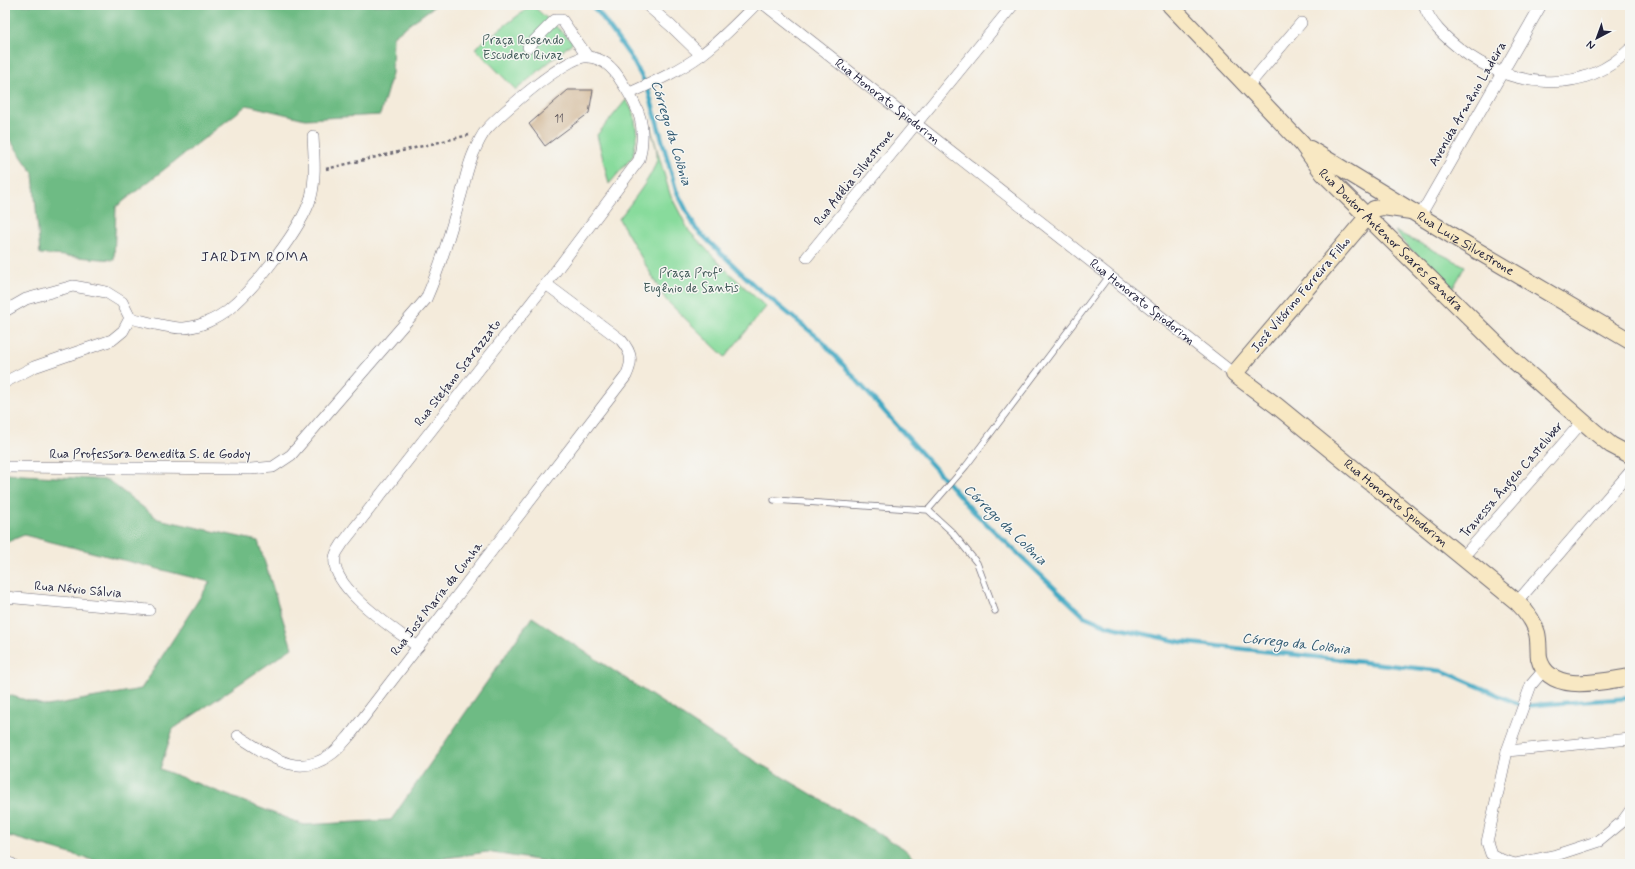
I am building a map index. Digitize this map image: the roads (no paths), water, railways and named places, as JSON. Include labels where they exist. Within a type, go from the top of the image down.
[{"type":"main road","name":"Rua Doutor Antenor Soares Gandra","points":[[1170,5],[1302,144],[1323,173],[1512,359],[1611,445],[1630,454]]},
{"type":"main road","name":"Rua Luiz Silvestrone","points":[[1302,144],[1630,341]]},
{"type":"main road","name":"José Vitórino Ferreira Filho","points":[[1234,374],[1374,209],[1383,206],[1415,213]]},
{"type":"main road","name":"Rua Honorato Spiodorim","points":[[1234,374],[1277,406],[1517,602],[1533,623],[1537,634],[1540,659],[1544,670]]},
{"type":"main road","points":[[1544,670],[1556,678],[1570,684],[1586,684],[1630,677]]},
{"type":"street","points":[[647,5],[701,55]]},
{"type":"street","points":[[635,91],[671,73],[701,55],[735,26],[755,5]]},
{"type":"street","name":"Rua Honorato Spiodorim","points":[[765,5],[1234,374]]},
{"type":"street","name":"Rua Adélia Silvestrone","points":[[807,257],[1013,5]]},
{"type":"street","points":[[1424,5],[1435,27],[1451,42],[1472,58],[1502,74],[1527,81],[1567,81],[1594,73],[1622,58],[1630,50]]},
{"type":"street","name":"Avenida Armênio Ladeira","points":[[1415,213],[1502,74],[1541,5]]},
{"type":"street","points":[[528,48],[555,20],[562,20],[587,56]]},
{"type":"street","points":[[1248,86],[1301,22]]},
{"type":"street","name":"Rua Stefano Scarazzato","points":[[418,647],[353,596],[343,584],[336,570],[335,558],[342,544],[546,284],[639,160],[643,142],[641,118],[635,91],[603,61],[587,56]]},
{"type":"street","name":"Rua Professora Benedita S. de Godoy","points":[[5,467],[251,469],[273,467],[291,455],[426,299],[439,271],[473,153],[485,131],[545,79],[571,61],[587,56]]},
{"type":"street","points":[[130,318],[184,328],[210,322],[229,309],[271,263],[297,227],[311,197],[314,172],[313,136]]},
{"type":"street","name":"Rua José Maria da Cunha","points":[[238,736],[280,761],[298,766],[315,764],[331,754],[350,735],[626,376],[631,366],[631,357],[628,348],[621,340],[546,284]]},
{"type":"street","points":[[5,311],[26,299],[73,286],[106,292],[122,302],[130,318]]},
{"type":"street","points":[[5,382],[34,367],[112,340],[123,331],[130,318]]},
{"type":"street","name":"Travessa Ângelo Casteluber","points":[[1463,557],[1583,422]]},
{"type":"street","points":[[1517,602],[1630,472]]},
{"type":"street","name":"Rua Névio Sálvia","points":[[5,597],[149,610]]},
{"type":"street","points":[[1544,670],[1531,685],[1508,751],[1487,842],[1492,854],[1502,860],[1515,864],[1556,855],[1599,841],[1622,822],[1630,812]]},
{"type":"street","points":[[1508,751],[1630,739]]},
{"type":"street","points":[[5,862],[12,864]]},
{"type":"lane","points":[[928,510],[966,466],[1110,275]]},
{"type":"lane","points":[[774,500],[928,510],[952,532],[977,563],[995,611]]},
{"type":"waterway","name":"Córrego da Colônia","points":[[591,5],[599,13],[630,56],[647,86],[676,190],[696,229],[756,287],[821,340],[972,510],[1084,616],[1108,626],[1181,642],[1443,671],[1523,706],[1630,698]]},
{"type":"district","name":"JARDIM ROMA","points":[[255,257]]},
{"type":"park label","name":"Praça Rosendo Escudero Rivaz","points":[[523,48]]},
{"type":"park label","name":"Praça Profº Eugênio de Santis","points":[[691,280]]}]
